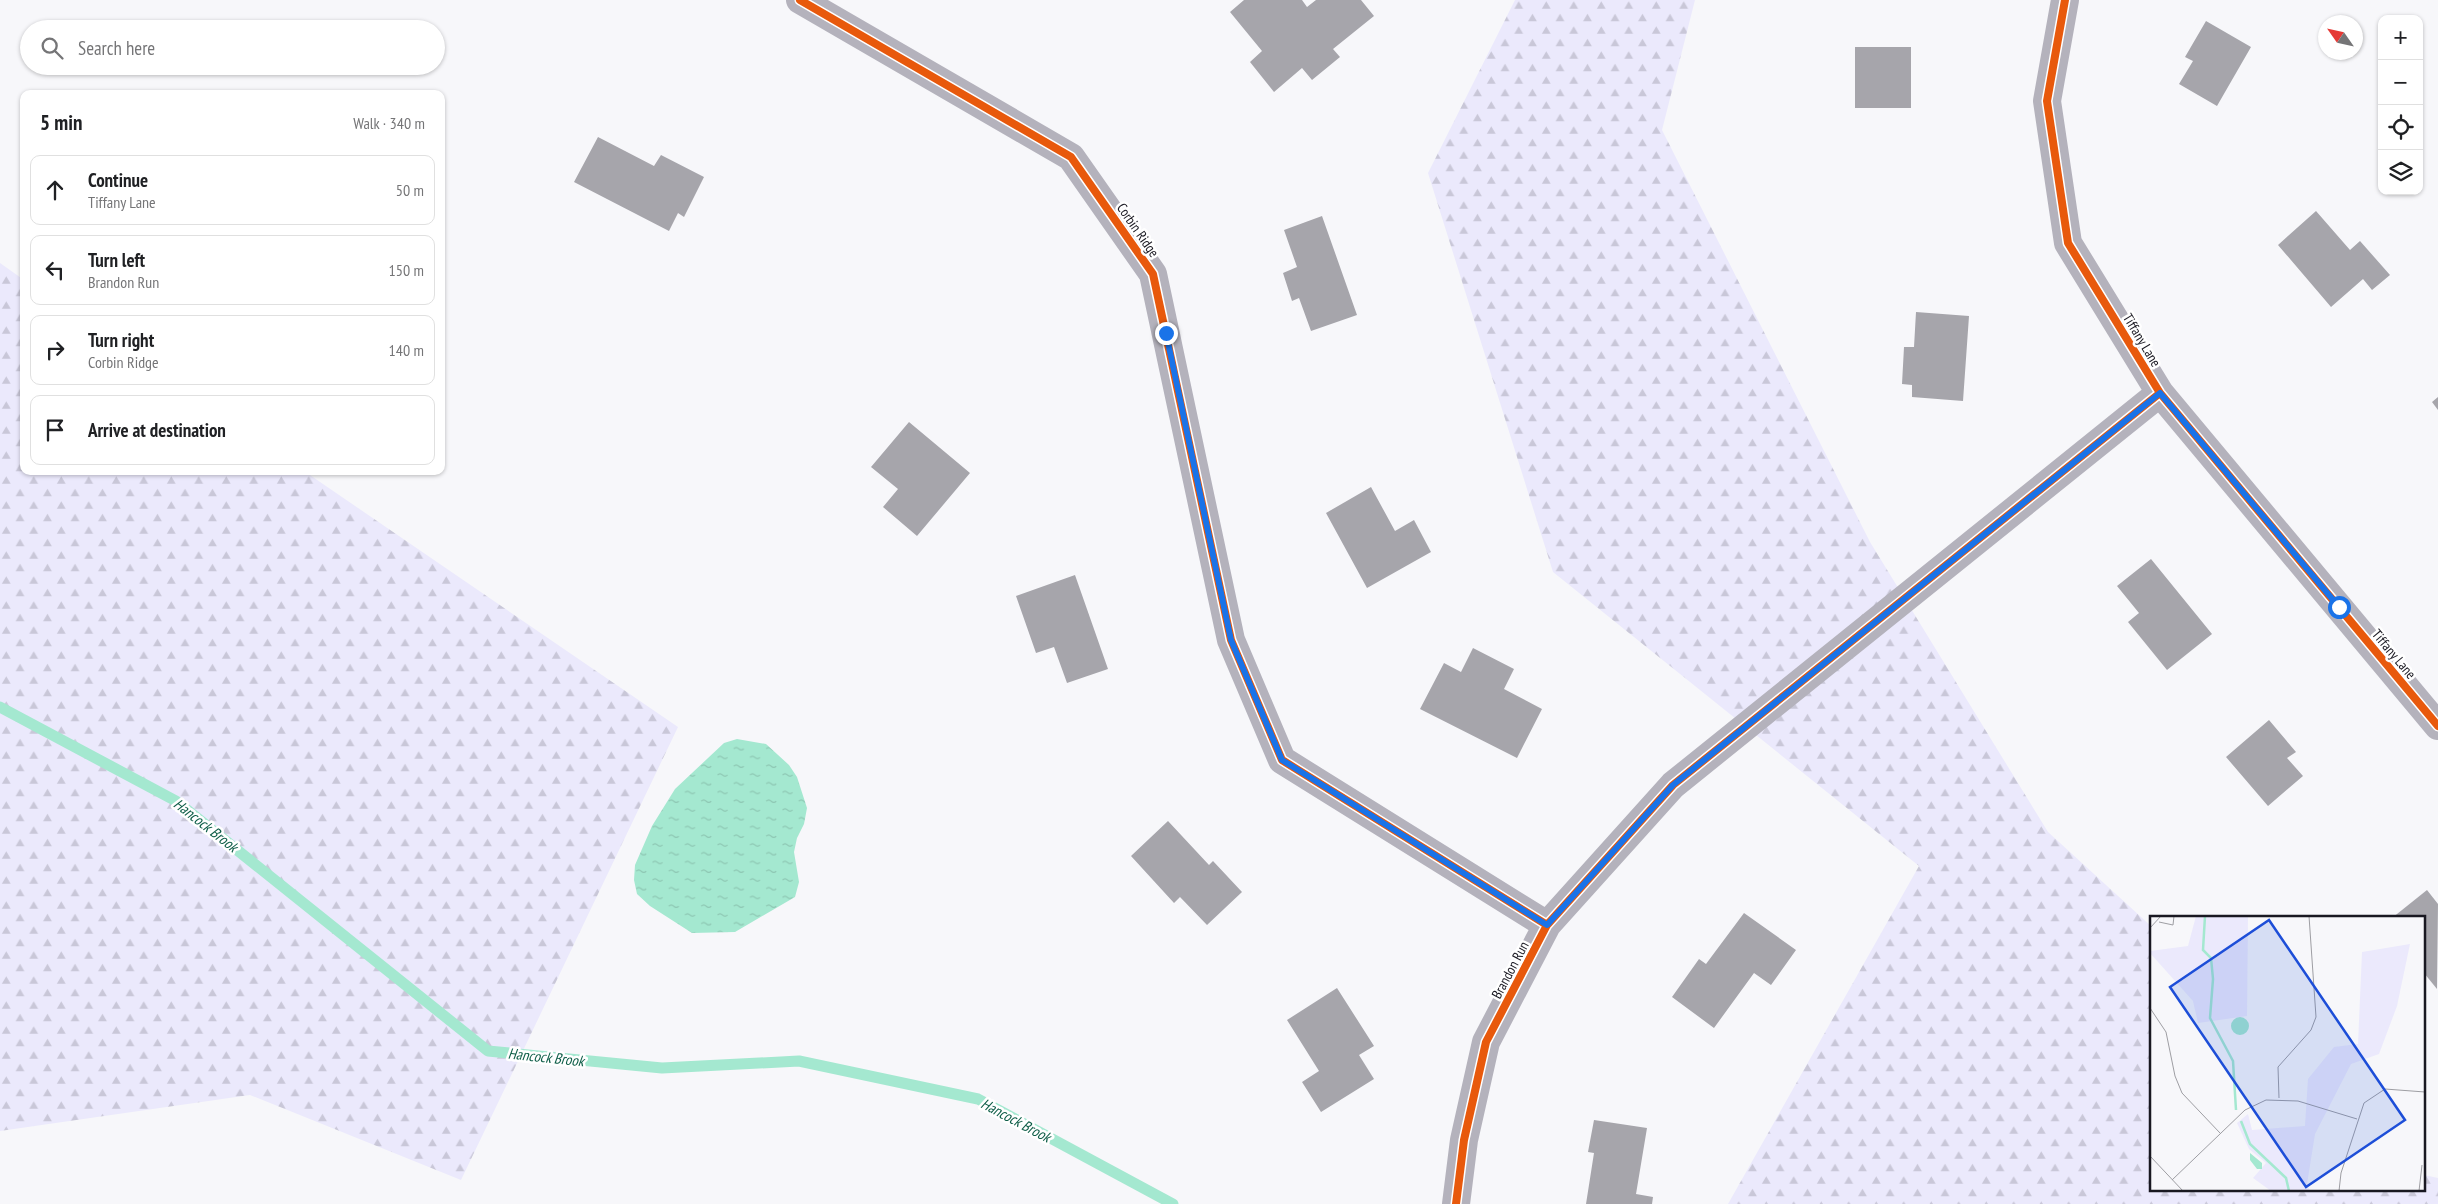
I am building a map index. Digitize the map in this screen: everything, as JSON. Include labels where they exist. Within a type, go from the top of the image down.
[{"type":"street","name":"Corbin Ridge","points":[[800,0],[1071,156],[1153,274],[1231,640],[1282,760],[1547,925]]},
{"type":"street","name":"Tiffany Lane","points":[[2065,0],[2047,100],[2068,243],[2160,393],[2438,726]]},
{"type":"street","name":"Brandon Run","points":[[1456,1204],[1464,1140],[1486,1042],[1547,925],[1673,785],[2160,393]]},
{"type":"green space","points":[[1515,0],[1695,0],[1662,130],[1870,542],[2048,832],[2150,925],[2150,1192],[2426,1192],[2426,1175],[2438,1178],[2438,1204],[1728,1204],[1919,866],[1553,572],[1428,173]]},
{"type":"green space","points":[[0,263],[20,277],[20,475],[310,475],[678,727],[461,1180],[250,1095],[0,1131]]},
{"type":"water","points":[[737,739],[766,744],[789,765],[797,777],[807,808],[804,824],[797,838],[794,852],[799,882],[795,897],[735,932],[692,933],[650,906],[637,894],[634,880],[635,865],[652,826],[675,789],[724,743]]},
{"type":"building","points":[[1244,0],[1302,0],[1307,7],[1316,0],[1361,0],[1374,16],[1333,49],[1340,57],[1312,80],[1302,68],[1274,92],[1250,62],[1262,51],[1230,12]]},
{"type":"building","points":[[2206,21],[2251,47],[2217,106],[2179,84],[2193,61],[2185,57]]},
{"type":"building","points":[[1855,47],[1911,47],[1911,108],[1855,108]]},
{"type":"building","points":[[598,137],[654,166],[661,155],[704,177],[684,217],[678,213],[669,231],[574,182]]},
{"type":"building","points":[[2316,211],[2350,250],[2360,241],[2390,275],[2372,290],[2363,279],[2331,307],[2278,245]]},
{"type":"building","points":[[1322,216],[1357,315],[1311,331],[1299,298],[1292,301],[1283,273],[1297,267],[1284,230]]},
{"type":"building","points":[[1916,312],[1969,316],[1963,401],[1912,397],[1912,385],[1902,384],[1904,347],[1914,347]]},
{"type":"building","points":[[2438,397],[2438,410],[2432,402]]},
{"type":"building","points":[[909,422],[970,473],[917,536],[883,507],[898,489],[871,467]]},
{"type":"building","points":[[1371,487],[1395,531],[1414,520],[1431,552],[1367,588],[1326,513]]},
{"type":"building","points":[[2151,559],[2212,634],[2167,670],[2128,622],[2139,613],[2117,586]]},
{"type":"building","points":[[1075,575],[1108,669],[1067,683],[1054,647],[1036,653],[1016,596]]},
{"type":"building","points":[[1473,648],[1514,669],[1504,689],[1542,709],[1517,758],[1420,709],[1444,663],[1461,672]]},
{"type":"building","points":[[2269,720],[2296,752],[2287,758],[2303,776],[2268,806],[2226,757]]},
{"type":"building","points":[[1168,821],[1209,865],[1213,861],[1242,892],[1207,925],[1180,897],[1174,903],[1131,856]]},
{"type":"building","points":[[2427,890],[2438,904],[2437,989],[2426,975],[2426,916],[2394,916]]},
{"type":"building","points":[[1744,913],[1796,950],[1771,985],[1754,973],[1714,1028],[1672,997],[1699,959],[1706,964]]},
{"type":"building","points":[[1337,988],[1374,1046],[1359,1055],[1374,1079],[1321,1112],[1302,1082],[1319,1071],[1287,1020]]},
{"type":"building","points":[[1594,1120],[1647,1128],[1636,1194],[1653,1197],[1652,1204],[1586,1204],[1594,1153],[1588,1152]]},
{"type":"waterway","name":"Hancock Brook","points":[[0,707],[176,801],[488,1051],[662,1068],[799,1061],[978,1099],[1173,1204]]},
{"type":"cycle path","points":[[800,0],[1071,157],[1153,274],[1231,640],[1282,760],[1547,925]]},
{"type":"cycle path","points":[[2065,0],[2047,101],[2068,243],[2160,393],[2438,726]]},
{"type":"cycle path","points":[[1456,1204],[1464,1140],[1486,1042],[1547,925],[1673,785],[2160,393]]},
{"type":"route","points":[[1166,333],[1231,640],[1282,760],[1547,925],[1673,785],[2160,393],[2339,607]]}]
